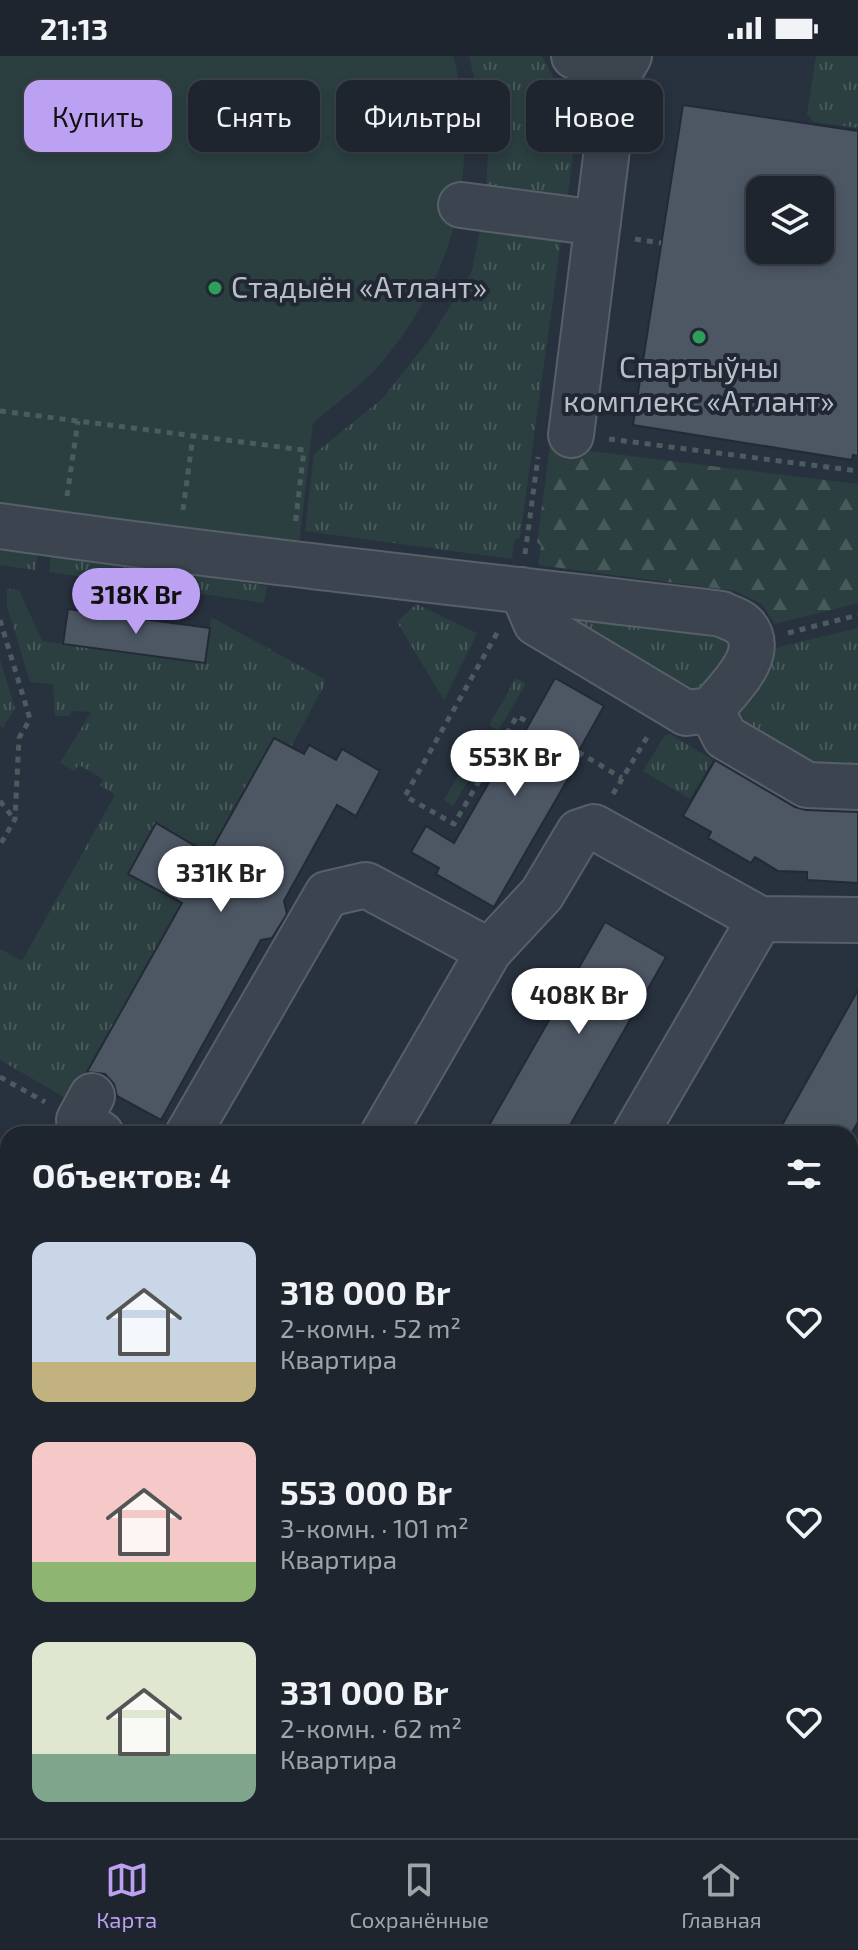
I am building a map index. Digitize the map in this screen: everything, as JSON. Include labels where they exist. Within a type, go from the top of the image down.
[{"type":"street","points":[[555,444],[598,223],[623,67],[574,56]]},
{"type":"street","points":[[461,205],[598,223]]},
{"type":"street","points":[[0,526],[290,565],[523,574],[722,614],[745,626],[752,642],[749,662],[711,710],[686,713],[536,623],[523,574]]},
{"type":"street","points":[[711,710],[725,737],[807,785],[858,787]]},
{"type":"street","points":[[388,1126],[489,951],[542,894],[579,832],[594,827],[760,919],[858,920]]},
{"type":"street","points":[[193,1126],[327,894],[366,885],[489,951]]},
{"type":"street","points":[[640,1126],[760,919]]},
{"type":"path","points":[[641,240],[661,243]]},
{"type":"path","points":[[0,411],[304,450],[295,528]]},
{"type":"path","points":[[67,498],[78,421]]},
{"type":"path","points":[[183,513],[193,436]]},
{"type":"path","points":[[530,723],[517,716],[454,824],[405,796],[523,574],[555,444],[858,471]]},
{"type":"path","points":[[752,642],[858,615]]},
{"type":"path","points":[[0,620],[30,719],[19,738],[15,819],[0,845]]},
{"type":"path","points":[[630,766],[656,722]]},
{"type":"path","points":[[578,752],[622,778]]},
{"type":"path","points":[[0,801],[15,819]]},
{"type":"path","points":[[0,1077],[91,1117]]},
{"type":"green space","name":"Стадыён «Атлант»","points":[[0,56],[453,56],[458,80],[336,80],[336,152],[464,152],[463,178],[449,244],[422,305],[383,361],[313,423],[299,545],[0,504]]},
{"type":"green space","points":[[469,56],[542,56],[555,80],[526,80],[526,152],[573,152],[567,202],[486,192],[488,152],[510,152],[510,80],[475,80]]},
{"type":"green space","points":[[816,56],[858,56],[858,128],[814,122],[807,114]]},
{"type":"green space","points":[[481,223],[562,234],[520,537],[514,541],[512,559],[305,531],[314,454],[382,399],[429,340],[472,271]]},
{"type":"green space","points":[[550,446],[858,484],[858,603],[775,624],[762,604],[736,591],[538,565],[541,546],[537,542]]},
{"type":"green space","points":[[0,548],[38,553],[35,570],[0,565]]},
{"type":"green space","points":[[51,556],[146,569],[144,586],[49,572]]},
{"type":"green space","points":[[164,571],[267,586],[264,603],[161,588]]},
{"type":"green space","points":[[7,589],[19,590],[42,641],[205,663],[211,617],[324,679],[325,684],[291,747],[274,738],[208,855],[160,826],[154,827],[130,869],[132,876],[162,893],[168,891],[183,902],[71,1101],[0,1060],[0,949],[22,961],[115,795],[100,785],[103,779],[79,765],[74,771],[60,763],[91,712],[72,711],[69,716],[55,716],[53,684],[30,682],[7,606]]},
{"type":"green space","points":[[416,604],[477,633],[444,700],[397,622]]},
{"type":"green space","points":[[568,619],[722,636],[732,643],[716,686],[695,693]]},
{"type":"green space","points":[[858,628],[858,771],[811,769],[733,723],[775,648]]},
{"type":"green space","points":[[0,660],[15,708],[3,728],[0,726]]},
{"type":"green space","points":[[516,678],[526,684],[498,731],[489,725]]},
{"type":"green space","points":[[670,734],[713,760],[690,799],[643,771],[665,735]]},
{"type":"green space","points":[[471,754],[481,760],[453,806],[444,800]]},
{"type":"building","points":[[683,105],[858,131],[858,456],[853,455],[852,460],[633,425]]},
{"type":"building","points":[[68,609],[210,628],[205,663],[63,644]]},
{"type":"building","points":[[555,678],[604,706],[572,763],[576,765],[494,907],[436,874],[439,868],[411,852],[426,826],[454,843],[518,732],[523,735]]},
{"type":"building","points":[[274,738],[304,754],[309,745],[336,760],[342,749],[380,771],[356,816],[337,805],[284,901],[287,914],[272,938],[261,940],[161,1120],[117,1096],[114,1084],[105,1074],[87,1072],[182,903],[128,874],[156,823],[209,854]]},
{"type":"building","points":[[715,760],[795,807],[858,812],[858,883],[807,880],[807,872],[778,871],[755,857],[751,863],[708,838],[711,832],[683,816]]},
{"type":"building","points":[[605,922],[666,957],[570,1126],[489,1126]]},
{"type":"building","points":[[858,990],[858,1122],[856,1126],[782,1126]]},
{"type":"place","name":"Стадыён «Атлант»","points":[[215,288]]},
{"type":"place","name":"Спартыўны комплекс «Атлант»","points":[[699,337]]}]
